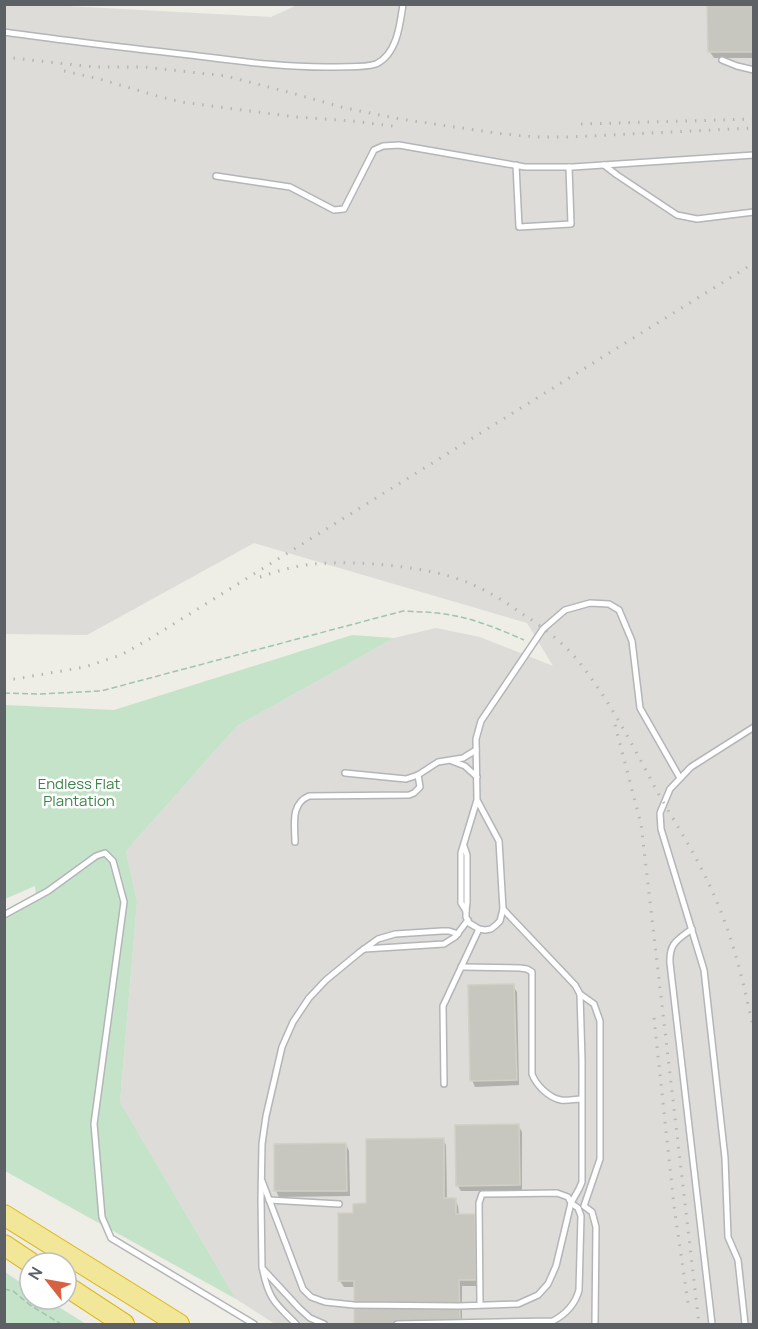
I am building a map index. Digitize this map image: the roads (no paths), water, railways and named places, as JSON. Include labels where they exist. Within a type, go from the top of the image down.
[{"type":"highway","points":[[4,1215],[179,1324]]},
{"type":"highway","points":[[4,1245],[18,1254]]},
{"type":"highway","points":[[78,1294],[124,1324]]},
{"type":"lane","points":[[4,32],[268,64],[322,67],[374,65],[386,58],[392,50],[403,4]]},
{"type":"lane","points":[[722,60],[753,70]]},
{"type":"lane","points":[[216,176],[290,188],[334,210],[344,209],[374,150],[383,146],[399,145],[543,168],[753,154]]},
{"type":"lane","points":[[516,165],[519,227],[571,224],[568,167]]},
{"type":"lane","points":[[604,165],[677,215],[697,219],[753,212]]},
{"type":"lane","points":[[477,800],[499,841],[503,909],[500,921],[496,925],[491,929],[479,930],[473,927],[468,920],[461,903],[461,853],[477,800],[476,739],[481,721],[543,629],[566,610],[590,603],[609,604],[619,610],[633,641],[640,708],[680,778]]},
{"type":"lane","points":[[745,1324],[738,1260],[728,1237],[725,1158],[704,970],[661,829],[660,813],[670,789],[691,767],[753,727]]},
{"type":"lane","points":[[345,773],[406,779],[418,775],[438,762],[452,761],[470,755],[476,750]]},
{"type":"lane","points":[[452,761],[465,766],[477,777]]},
{"type":"lane","points":[[295,842],[296,808],[305,798],[309,796],[409,795],[420,787],[418,775]]},
{"type":"lane","points":[[4,915],[48,891],[96,856],[105,853],[113,861],[124,902],[94,1124],[102,1217],[111,1238],[254,1324]]},
{"type":"lane","points":[[503,909],[575,985],[580,994],[594,1004],[600,1022],[600,1159],[584,1206],[592,1212],[596,1227],[595,1324]]},
{"type":"lane","points":[[363,950],[441,945],[451,941],[468,920]]},
{"type":"lane","points":[[692,929],[677,940],[672,947],[670,963],[712,1324]]},
{"type":"lane","points":[[444,1084],[443,1006],[479,930]]},
{"type":"lane","points":[[296,1324],[273,1300],[267,1289],[262,1268],[262,1144],[282,1047],[293,1022],[309,998],[326,980],[378,939],[395,934],[449,931],[458,934]]},
{"type":"lane","points":[[461,967],[520,968],[532,972],[532,1074],[535,1082],[560,1100],[582,1099]]},
{"type":"lane","points":[[262,1181],[303,1289],[311,1297],[325,1302],[354,1305],[459,1306],[518,1304],[538,1295],[548,1284],[556,1266],[571,1203],[582,1182],[580,994]]},
{"type":"lane","points":[[397,1324],[553,1322],[564,1315],[576,1299],[579,1290],[581,1216],[578,1208],[571,1203],[568,1197],[557,1193],[482,1194],[479,1203],[480,1305]]},
{"type":"lane","points":[[269,1200],[339,1204]]},
{"type":"lane","points":[[262,1268],[310,1318],[324,1324]]},
{"type":"railway","points":[[4,57],[94,67],[144,67],[226,76],[345,108],[400,119],[503,134],[568,137],[754,128]]},
{"type":"railway","points":[[64,71],[181,102],[296,117],[400,127]]},
{"type":"railway","points":[[581,124],[754,119]]},
{"type":"railway","points":[[4,679],[85,667],[121,655],[754,263]]},
{"type":"railway","points":[[260,577],[300,566],[330,563],[371,564],[434,572],[453,577],[491,593],[560,642],[591,677],[612,709],[707,880],[732,944],[754,1032]]},
{"type":"railway","points":[[615,725],[641,824],[699,1324]]},
{"type":"railway","points":[[654,1018],[674,1206],[689,1310]]},
{"type":"park label","name":"Endless Flat Plantation","points":[[79,792]]}]
